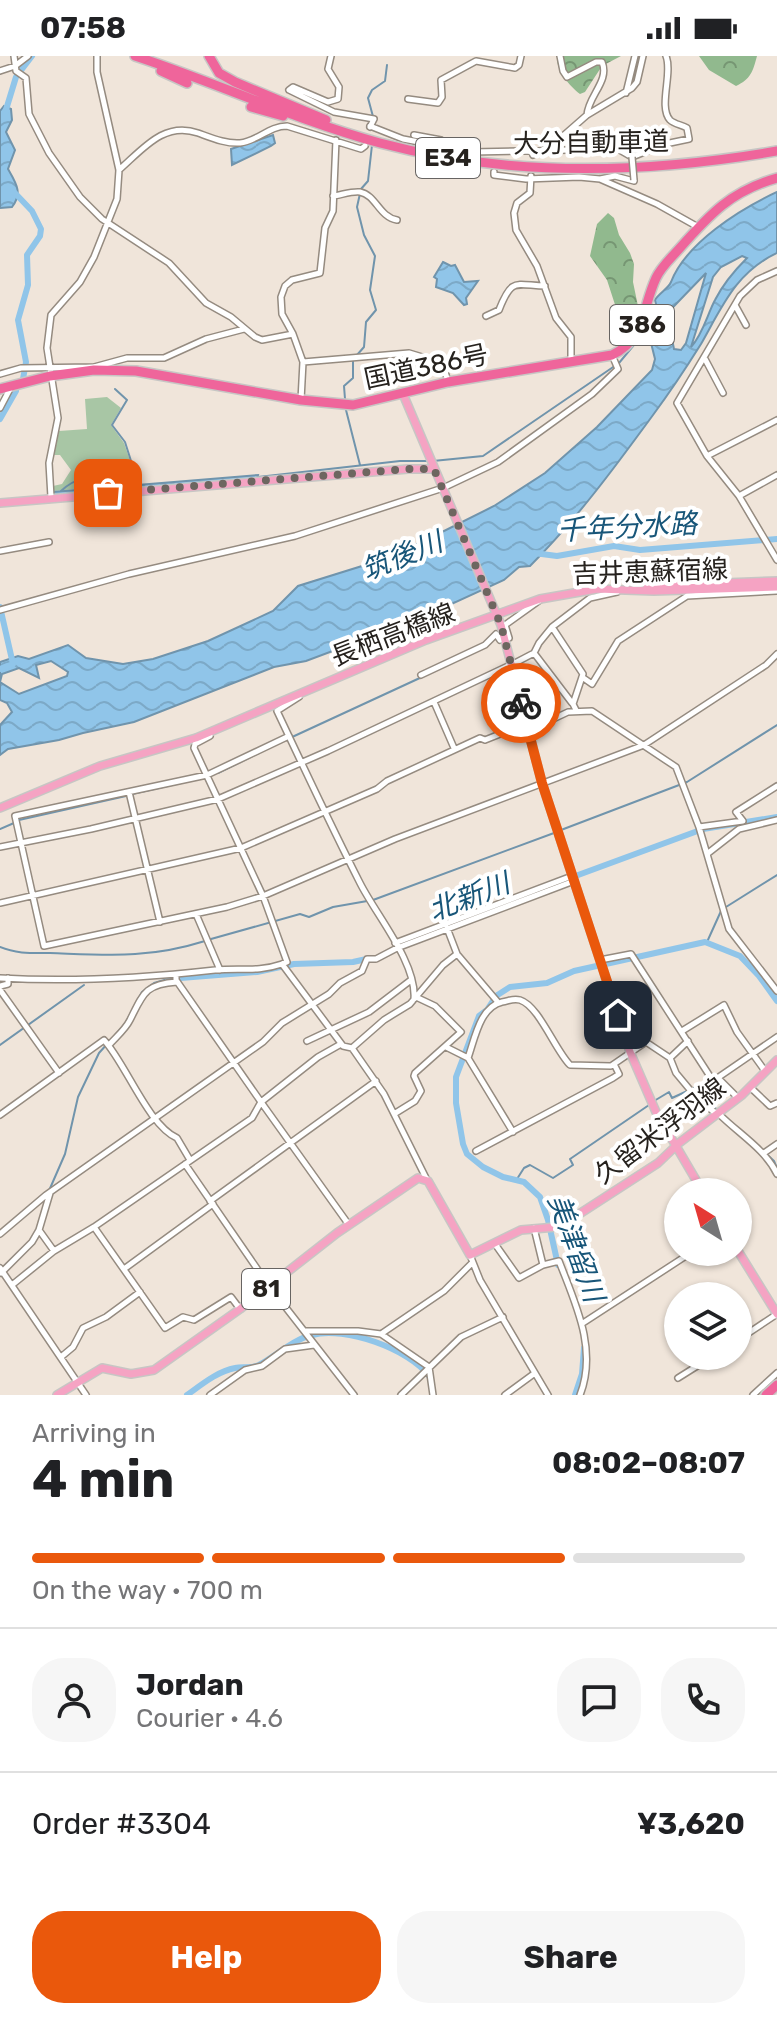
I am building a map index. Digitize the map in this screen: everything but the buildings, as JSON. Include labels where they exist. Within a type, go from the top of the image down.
[{"type":"highway","points":[[127,56],[187,83]]},
{"type":"highway","name":"大分自動車道","points":[[135,56],[327,126],[379,142],[483,164],[565,169],[654,167],[777,148]]},
{"type":"highway","name":"大分自動車道","points":[[151,56],[327,120],[428,149],[539,163],[653,161],[777,148]]},
{"type":"highway","points":[[209,56],[215,69],[235,82],[327,120]]},
{"type":"highway","points":[[251,107],[379,142]]},
{"type":"highway","name":"386","points":[[614,361],[642,325],[656,279],[698,227],[719,205],[737,193],[777,178]]},
{"type":"highway","name":"国道386号","points":[[0,389],[49,371],[94,368],[136,371],[301,400],[353,405],[448,382],[571,361],[614,361]]},
{"type":"highway","points":[[766,1395],[777,1385]]},
{"type":"main road","points":[[403,394],[496,615],[512,662],[542,783],[630,1052],[651,1102],[695,1178]]},
{"type":"main road","points":[[0,503],[50,496],[434,469]]},
{"type":"main road","name":"吉井恵蘇宿線","points":[[496,615],[540,599],[582,590],[777,586]]},
{"type":"main road","name":"長栖高橋線","points":[[0,808],[100,766],[196,738],[426,640],[496,615]]},
{"type":"main road","name":"久留米浮羽線","points":[[471,1259],[521,1230],[556,1227],[658,1163],[738,1098],[777,1060]]},
{"type":"main road","name":"81","points":[[57,1395],[102,1368],[131,1374],[154,1370],[414,1180],[421,1178],[428,1181]]},
{"type":"main road","points":[[428,1181],[471,1259]]},
{"type":"main road","points":[[747,1266],[777,1314]]},
{"type":"street","points":[[14,56],[16,71],[26,78],[29,114],[54,162],[80,197],[107,223],[169,263],[206,303],[262,340],[293,334]]},
{"type":"street","points":[[0,71],[15,66],[28,56]]},
{"type":"street","points":[[50,496],[49,463],[58,418],[47,348],[52,312],[86,274],[117,199],[119,170],[95,56]]},
{"type":"street","points":[[331,56],[328,69],[339,87],[338,99],[328,102],[293,87],[289,90],[334,112],[374,119],[372,127],[403,139],[495,155],[618,149],[632,157]]},
{"type":"street","points":[[408,99],[438,103],[442,97],[441,80],[446,76],[476,61],[515,68],[521,56]]},
{"type":"street","points":[[560,56],[567,77],[596,62],[602,62],[605,66],[603,79],[590,100],[587,115]]},
{"type":"street","points":[[626,93],[635,56]]},
{"type":"street","points":[[533,155],[543,151],[587,115],[626,93],[637,82],[643,56]]},
{"type":"street","points":[[632,157],[665,144],[689,139],[687,128],[672,122],[667,116],[669,70],[666,56]]},
{"type":"street","points":[[119,170],[147,144],[171,130],[189,130],[220,141],[241,143],[274,127],[287,126],[361,149],[365,146]]},
{"type":"street","points":[[414,135],[441,140],[450,148]]},
{"type":"street","points":[[301,400],[303,362],[282,314],[281,297],[285,286],[292,280],[320,273],[325,228],[333,211],[336,140]]},
{"type":"street","points":[[494,172],[494,175],[531,178],[600,179],[615,176],[634,182],[632,157]]},
{"type":"street","points":[[531,178],[530,193],[516,207],[514,224],[545,286],[556,318],[571,337],[571,361]]},
{"type":"street","points":[[600,179],[657,204],[698,227]]},
{"type":"street","points":[[333,196],[359,192],[369,196],[385,216],[397,220]]},
{"type":"street","points":[[777,271],[746,288],[677,403],[707,456],[739,496],[777,560]]},
{"type":"street","points":[[486,316],[499,310],[504,296],[516,285],[545,286]]},
{"type":"street","points":[[734,304],[746,325]]},
{"type":"street","points":[[94,368],[127,358],[164,358],[206,339],[245,329]]},
{"type":"street","points":[[303,362],[415,354],[442,363],[448,382]]},
{"type":"street","points":[[705,359],[723,393]]},
{"type":"street","points":[[0,610],[143,571],[295,536],[444,490],[517,449],[592,394],[618,369],[614,361]]},
{"type":"street","points":[[0,374],[21,368],[49,371]]},
{"type":"street","points":[[0,408],[12,386]]},
{"type":"street","points":[[707,456],[777,420]]},
{"type":"street","points":[[739,496],[777,475]]},
{"type":"street","points":[[0,551],[49,542]]},
{"type":"street","points":[[582,677],[592,684],[618,641],[687,596],[777,586]]},
{"type":"street","points":[[0,847],[218,799],[511,665],[534,653],[552,627],[590,598],[621,589]]},
{"type":"street","points":[[509,638],[505,625],[539,603],[540,599]]},
{"type":"street","points":[[0,903],[241,848],[377,789],[454,748],[510,730],[517,736],[528,731],[575,707],[583,674],[552,627]]},
{"type":"street","points":[[421,675],[485,645],[496,634],[500,640]]},
{"type":"street","points":[[534,653],[575,707],[592,711],[676,767],[700,830],[729,929],[777,991]]},
{"type":"street","points":[[289,736],[207,775],[15,816],[44,946],[196,914],[263,896],[347,858],[644,745],[766,665],[777,654]]},
{"type":"street","points":[[309,689],[277,711],[369,902],[396,945],[415,998]]},
{"type":"street","points":[[434,702],[454,748]]},
{"type":"street","points":[[216,730],[195,744],[194,748],[263,896],[287,962],[284,966]]},
{"type":"street","points":[[700,830],[743,821],[736,812],[777,786]]},
{"type":"street","points":[[129,792],[160,922]]},
{"type":"street","points":[[707,854],[739,829],[777,820]]},
{"type":"street","points":[[396,945],[573,878]]},
{"type":"street","points":[[0,1234],[49,1193],[235,1063],[282,1023],[362,971],[367,959],[376,959],[396,945],[573,878]]},
{"type":"street","points":[[196,914],[220,970]]},
{"type":"street","points":[[447,928],[457,954],[496,999],[517,999],[529,1005],[568,1063],[611,1066],[646,1042],[670,1058],[683,1083],[751,1145],[764,1153],[777,1174]]},
{"type":"street","points":[[352,1048],[415,998],[443,965],[457,954]]},
{"type":"street","points":[[599,960],[631,954],[713,1081],[777,1037]]},
{"type":"street","points":[[0,1115],[107,1044],[128,1023],[147,990],[156,984],[220,970],[259,971],[284,966]]},
{"type":"street","points":[[284,966],[341,1044],[352,1048],[376,1081],[428,1181]]},
{"type":"street","points":[[0,978],[176,978]]},
{"type":"street","points":[[176,978],[349,1225]]},
{"type":"street","points":[[8,980],[0,988],[59,1073]]},
{"type":"street","points":[[307,1041],[369,1012],[411,980]]},
{"type":"street","points":[[394,1114],[418,1097],[421,1091],[415,1073],[461,1032],[435,1006],[415,998]]},
{"type":"street","points":[[465,1057],[483,1016],[496,999]]},
{"type":"street","points":[[682,1031],[724,1005],[751,1054],[765,1071]]},
{"type":"street","points":[[670,1058],[688,1041]]},
{"type":"street","points":[[107,1044],[156,1118],[170,1135],[177,1138],[187,1162],[212,1203],[269,1286],[354,1395]]},
{"type":"street","points":[[12,1285],[54,1251],[252,1118],[261,1102],[318,1057],[341,1044]]},
{"type":"street","points":[[446,1047],[465,1057],[513,1132]]},
{"type":"street","points":[[476,1151],[613,1078],[619,1074],[614,1064]]},
{"type":"street","points":[[719,1079],[738,1098]]},
{"type":"street","points":[[124,1269],[290,1142],[376,1081]]},
{"type":"street","points":[[750,1087],[770,1106],[777,1103]]},
{"type":"street","points":[[764,1153],[777,1144]]},
{"type":"street","points":[[49,1193],[34,1240],[1,1270],[86,1395]]},
{"type":"street","points":[[94,1227],[166,1328],[183,1317],[194,1320],[231,1297],[240,1309]]},
{"type":"street","points":[[537,1228],[546,1264]]},
{"type":"street","points":[[39,1230],[54,1251]]},
{"type":"street","points":[[495,1244],[519,1278],[559,1261],[583,1323],[586,1367],[580,1395]]},
{"type":"street","points":[[381,1334],[444,1291],[471,1259],[548,1395]]},
{"type":"street","points":[[583,1323],[671,1266]]},
{"type":"street","points":[[61,1357],[73,1347],[83,1328],[106,1317],[140,1292]]},
{"type":"street","points":[[752,1331],[777,1314]]},
{"type":"street","points":[[401,1395],[466,1334],[503,1317]]},
{"type":"street","points":[[305,1331],[341,1330],[381,1334],[428,1367],[433,1395]]},
{"type":"street","points":[[210,1395],[245,1370],[262,1366],[285,1349],[314,1343]]},
{"type":"street","points":[[678,1378],[691,1370]]},
{"type":"street","points":[[505,1395],[535,1373]]},
{"type":"street","points":[[753,1395],[777,1373]]},
{"type":"green space","points":[[557,56],[621,56],[602,66],[585,92],[580,94],[561,72]]},
{"type":"green space","points":[[699,56],[757,56],[751,74],[736,86],[709,70]]},
{"type":"green space","points":[[608,213],[614,218],[634,264],[633,282],[639,311],[629,322],[619,317],[607,280],[590,256],[597,224]]},
{"type":"green space","points":[[107,397],[121,408],[111,425],[124,443],[138,484],[53,491],[53,486],[62,484],[71,470],[60,455],[54,455],[59,431],[87,429],[85,399]]},
{"type":"water","points":[[4,106],[11,109],[12,120],[6,132],[15,150],[8,169],[18,193],[12,207],[0,208],[0,111]]},
{"type":"water","points":[[273,135],[275,143],[271,146],[232,165],[231,149]]},
{"type":"water","name":"筑後川","points":[[777,192],[777,253],[740,280],[690,362],[639,435],[579,512],[530,566],[519,567],[504,580],[423,617],[416,624],[407,623],[306,661],[274,667],[134,722],[8,749],[0,755],[0,725],[12,712],[7,703],[0,700],[0,682],[0,662],[18,656],[29,659],[68,645],[86,658],[123,664],[153,659],[208,641],[273,611],[298,586],[378,561],[426,540],[494,506],[545,473],[597,427],[652,370],[655,359],[651,343],[654,338],[649,331],[645,336],[641,335],[656,304],[655,300],[670,284],[689,254],[716,229]],"holes":[[[742,256],[747,258],[722,288],[691,347],[713,277],[721,267]],[[706,273],[686,343],[681,350],[660,340],[651,330]],[[51,661],[68,672],[67,676],[19,694],[0,682],[2,674],[19,668],[39,678],[36,665]]]},
{"type":"water","points":[[443,262],[455,265],[464,282],[478,281],[466,298],[467,304],[464,305],[453,293],[436,287],[437,279],[434,277]]},
{"type":"water","points":[[258,475],[257,479],[53,495],[53,492]]},
{"type":"waterway","points":[[5,113],[16,77],[32,56]]},
{"type":"waterway","points":[[375,124],[368,98],[372,90],[385,81],[387,65]]},
{"type":"waterway","points":[[357,355],[364,347],[366,322],[376,310],[370,290],[375,256],[364,235],[357,207],[361,189],[368,181],[372,145]]},
{"type":"waterway","points":[[13,191],[32,211],[41,229],[40,236],[27,255],[28,285],[18,320],[26,362],[23,379]]},
{"type":"waterway","points":[[433,461],[483,456],[619,363],[643,334]]},
{"type":"waterway","points":[[345,399],[344,386],[353,378],[353,361]]},
{"type":"waterway","points":[[115,389],[127,400],[112,425],[125,442],[138,483]]},
{"type":"waterway","points":[[0,419],[16,391]]},
{"type":"waterway","points":[[346,410],[360,465]]},
{"type":"waterway","points":[[258,477],[400,461],[427,461]]},
{"type":"waterway","points":[[61,491],[80,479],[118,473]]},
{"type":"waterway","name":"千年分水路","points":[[534,553],[557,556],[614,546],[640,550],[777,539]]},
{"type":"waterway","points":[[0,607],[13,664],[0,669]]},
{"type":"waterway","points":[[290,738],[422,677]]},
{"type":"waterway","points":[[561,830],[687,782],[777,725]]},
{"type":"waterway","points":[[218,773],[259,753]]},
{"type":"waterway","points":[[132,794],[181,783]]},
{"type":"waterway","points":[[19,820],[126,796]]},
{"type":"waterway","name":"北新川","points":[[570,878],[703,829],[777,817]]},
{"type":"waterway","points":[[0,829],[14,823]]},
{"type":"waterway","points":[[211,939],[300,914],[309,917],[333,907],[373,900],[554,833]]},
{"type":"waterway","points":[[726,907],[777,875]]},
{"type":"waterway","points":[[707,942],[721,911]]},
{"type":"waterway","name":"北新川","points":[[399,945],[478,914]]},
{"type":"waterway","points":[[0,947],[25,953],[128,954],[165,951],[205,941]]},
{"type":"waterway","name":"美津留川","points":[[558,1265],[540,1197],[524,1182],[503,1177],[483,1167],[467,1154],[463,1144],[456,1103],[456,1077],[479,1016],[496,996],[510,987],[547,983],[574,971],[705,942],[740,956],[777,1001]]},
{"type":"waterway","name":"北新川","points":[[168,979],[371,958]]},
{"type":"waterway","points":[[48,1193],[65,1154],[78,1097],[99,1053],[125,1024],[142,992],[154,983],[168,979]]},
{"type":"waterway","points":[[0,1045],[84,985]]},
{"type":"waterway","points":[[654,1101],[669,1092],[672,1098],[696,1087],[718,1111]]},
{"type":"waterway","points":[[517,1179],[530,1165],[553,1178],[573,1165],[570,1159],[649,1105]]},
{"type":"waterway","points":[[760,1148],[777,1168]]},
{"type":"waterway","points":[[2,1268],[26,1245]]},
{"type":"waterway","name":"美津留川","points":[[187,1395],[222,1372],[256,1366],[298,1341],[326,1333],[358,1337],[392,1349],[420,1366],[429,1376]]},
{"type":"waterway","name":"美津留川","points":[[575,1395],[582,1374],[584,1348]]},
{"type":"way so far","points":[[108,493],[434,469],[501,625],[521,703]]},
{"type":"route","points":[[521,703],[542,783],[618,1015]]}]
